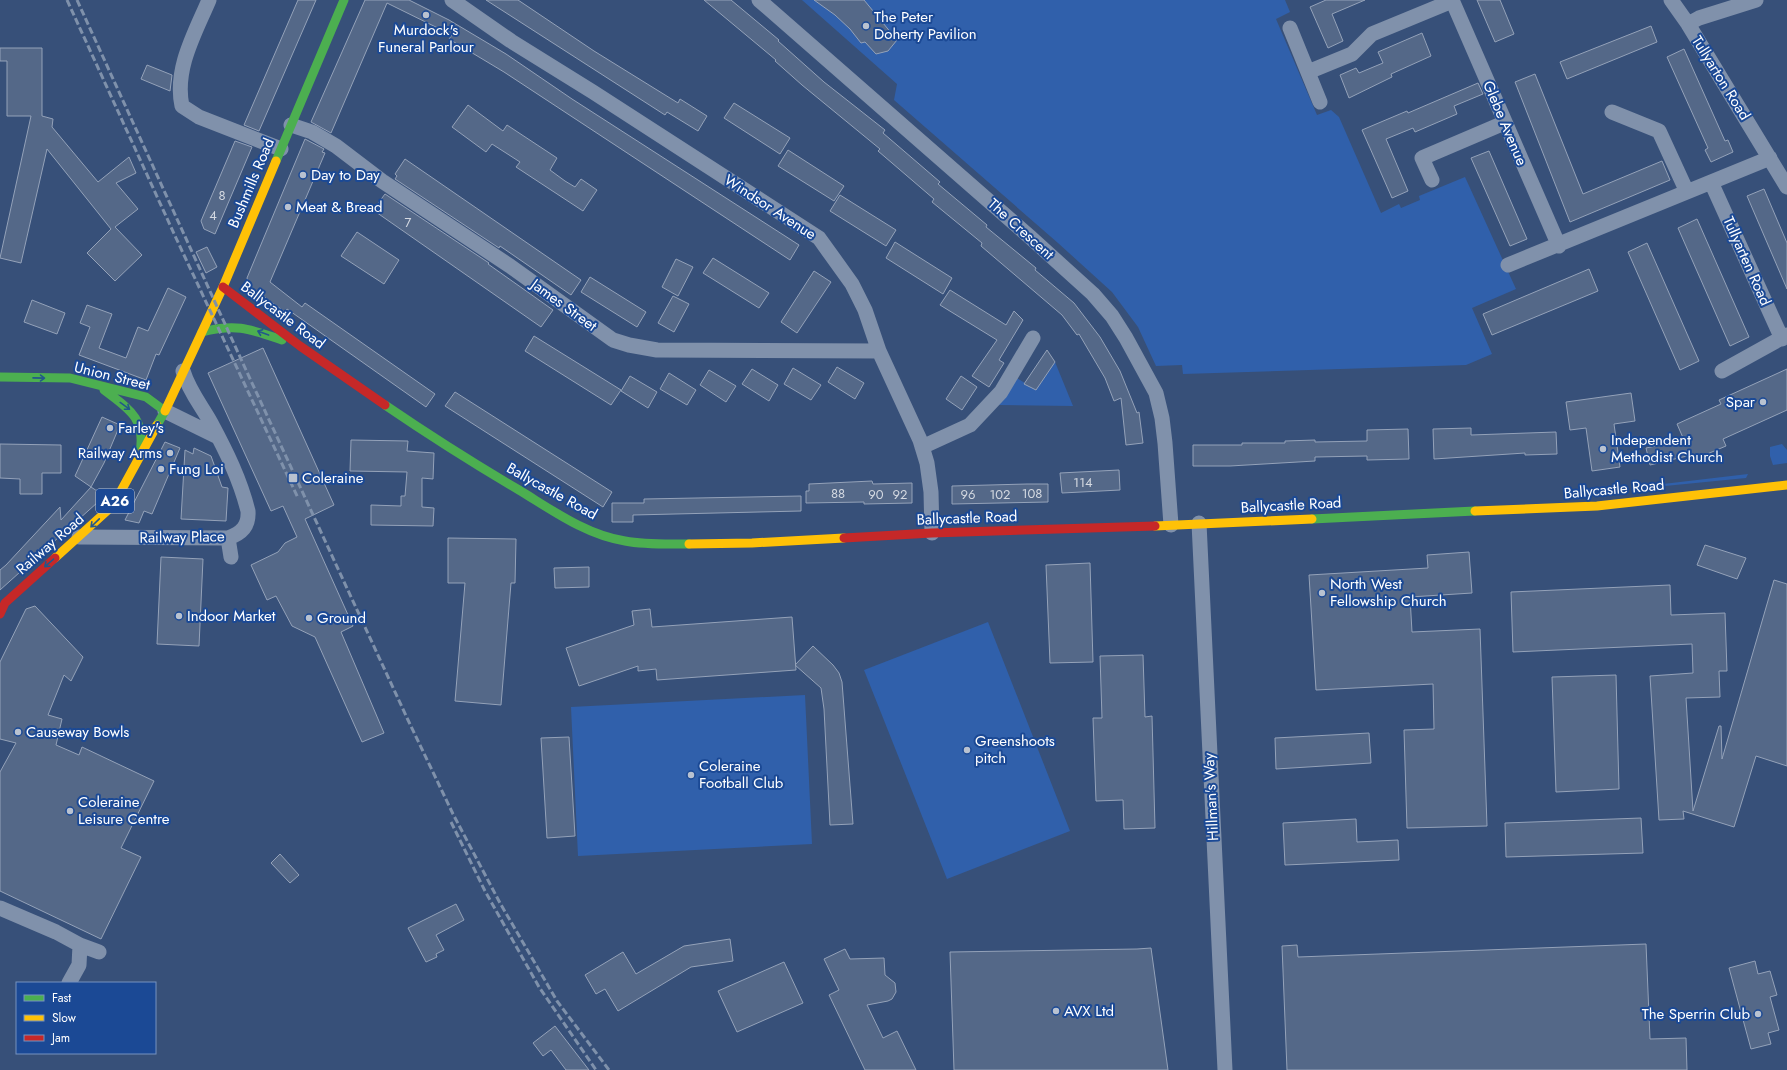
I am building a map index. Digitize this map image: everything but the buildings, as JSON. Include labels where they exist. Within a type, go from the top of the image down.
[{"type":"main road","name":"Bushmills Road","points":[[165,411],[223,287],[344,0]]},
{"type":"main road","name":"Ballycastle Road","points":[[223,287],[300,346],[439,442],[541,504],[586,529],[624,541],[658,544],[752,543],[932,533],[1198,524],[1597,506],[1787,486]]},
{"type":"main road","points":[[202,332],[218,327],[237,325],[300,346]]},
{"type":"main road","name":"Bushmills Road","points":[[165,389],[182,373]]},
{"type":"main road","name":"Union Street","points":[[0,377],[70,378],[94,382],[150,395],[165,411]]},
{"type":"main road","name":"A26","points":[[94,382],[137,417],[142,434],[140,457]]},
{"type":"main road","name":"Railway Road","points":[[2,607],[22,586],[108,510],[119,495],[165,411]]},
{"type":"street","points":[[209,0],[185,58],[179,92],[182,106],[199,117],[281,149]]},
{"type":"street","name":"Windsor Avenue","points":[[452,0],[511,41],[794,220],[819,238],[852,284],[864,310],[879,351],[908,411],[922,447],[927,463],[931,492],[932,533]]},
{"type":"street","name":"The Crescent","points":[[759,0],[1030,237],[1093,294],[1112,316],[1126,338],[1156,393],[1164,431],[1171,525]]},
{"type":"street","name":"Tullyarton Road","points":[[1671,0],[1688,24],[1770,158]]},
{"type":"street","points":[[1688,24],[1699,18],[1756,0]]},
{"type":"street","points":[[1308,72],[1352,54],[1372,34],[1452,1]]},
{"type":"street","name":"Glebe Avenue","points":[[1452,1],[1559,246]]},
{"type":"street","points":[[1290,28],[1320,102]]},
{"type":"street","points":[[1612,112],[1658,131],[1687,192]]},
{"type":"street","points":[[1432,180],[1422,158],[1504,123]]},
{"type":"street","name":"James Street","points":[[291,125],[312,132],[336,146],[382,181],[510,266],[614,340],[629,345],[657,350],[879,351]]},
{"type":"street","points":[[1508,265],[1559,246],[1770,158],[1787,188]]},
{"type":"street","name":"Tullyarten Road","points":[[1711,182],[1784,337],[1722,371]]},
{"type":"street","points":[[922,447],[970,425],[1001,392],[1034,338]]},
{"type":"street","name":"Railway Place","points":[[79,537],[228,538],[237,535],[244,529],[249,516],[233,466],[182,373]]},
{"type":"street","points":[[165,411],[218,437]]},
{"type":"street","name":"Hillman's Way","points":[[1198,524],[1225,1070]]},
{"type":"street","points":[[228,538],[231,557]]},
{"type":"street","points":[[0,908],[56,932],[80,945],[99,952]]},
{"type":"street","points":[[70,982],[79,965],[80,945]]},
{"type":"shaded area","points":[[802,0],[1285,0],[1290,12],[1276,19],[1317,115],[1331,110],[1339,117],[1381,213],[1399,204],[1401,208],[1420,200],[1419,196],[1465,177],[1516,289],[1472,308],[1492,354],[1466,365],[1183,374],[1182,365],[1156,366],[1138,327],[1112,292],[894,100],[897,84]]},
{"type":"shaded area","points":[[1055,362],[1073,406],[999,405],[1015,377],[1036,390]]},
{"type":"shaded area","points":[[1782,444],[1787,450],[1787,463],[1773,465],[1770,456],[1770,447]]},
{"type":"shaded area","points":[[1748,474],[1746,478],[1665,486],[1663,484]]},
{"type":"shaded area","name":"Greenshoots pitch","points":[[988,622],[1070,831],[947,879],[864,670]]},
{"type":"shaded area","name":"Coleraine Football Club","points":[[805,695],[812,844],[578,856],[571,707]]},
{"type":"railway","points":[[67,0],[176,238],[298,498]]},
{"type":"railway","points":[[77,0],[246,370],[453,814],[500,903],[557,1001],[609,1070]]},
{"type":"railway","points":[[451,822],[485,891],[539,987],[596,1070]]},
{"type":"traffic: fast","points":[[276,161],[344,0]]},
{"type":"traffic: fast","points":[[202,332],[224,328],[243,328],[282,340]]},
{"type":"traffic: fast","points":[[0,377],[70,378],[146,397],[165,411],[157,425]]},
{"type":"traffic: fast","points":[[104,390],[128,409],[134,416],[140,431],[140,453]]},
{"type":"traffic: fast","points":[[385,405],[468,459],[583,528],[611,538],[633,542],[689,544]]},
{"type":"traffic: fast","points":[[1312,519],[1475,511]]},
{"type":"traffic: slow","points":[[165,411],[223,287],[276,161]]},
{"type":"traffic: slow","points":[[55,558],[108,510],[121,491],[157,425]]},
{"type":"traffic: slow","points":[[1475,511],[1597,506],[1787,485]]},
{"type":"traffic: slow","points":[[1155,526],[1312,519]]},
{"type":"traffic: slow","points":[[689,544],[752,543],[844,538]]},
{"type":"traffic: jam","points":[[223,287],[300,346],[385,405]]},
{"type":"traffic: jam","points":[[844,538],[932,533],[1155,526]]},
{"type":"traffic: jam","points":[[0,614],[5,603],[55,558]]},
{"type":"place","name":"Murdock's Funeral Parlour","points":[[426,15]]},
{"type":"place","name":"The Peter Doherty Pavilion","points":[[866,26]]},
{"type":"place","name":"Day to Day","points":[[303,175]]},
{"type":"place","name":"Meat & Bread","points":[[288,207]]},
{"type":"place","name":"Spar","points":[[1763,402]]},
{"type":"place","name":"Farley's","points":[[110,428]]},
{"type":"place","name":"Independent Methodist Church","points":[[1603,449]]},
{"type":"place","name":"Railway Arms","points":[[170,453]]},
{"type":"place","name":"Fung Loi","points":[[161,469]]},
{"type":"place","name":"Coleraine","points":[[293,478]]},
{"type":"place","name":"North West Fellowship Church","points":[[1322,593]]},
{"type":"place","name":"Indoor Market","points":[[179,616]]},
{"type":"place","name":"Ground","points":[[309,618]]},
{"type":"place","name":"Causeway Bowls","points":[[18,732]]},
{"type":"place","name":"Greenshoots pitch","points":[[967,750]]},
{"type":"place","name":"Coleraine Football Club","points":[[691,775]]},
{"type":"place","name":"Coleraine Leisure Centre","points":[[70,811]]},
{"type":"place","name":"AVX Ltd","points":[[1056,1011]]},
{"type":"place","name":"The Sperrin Club","points":[[1758,1014]]}]
